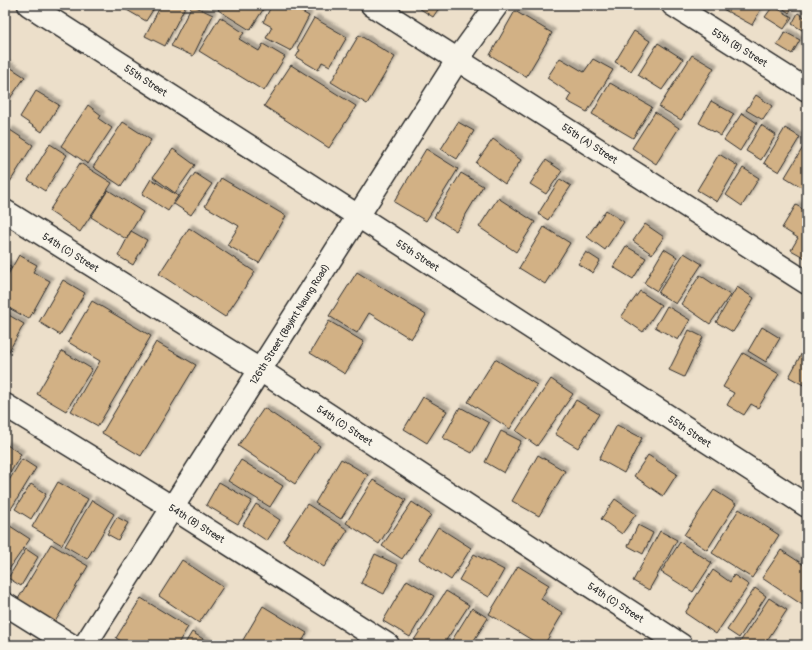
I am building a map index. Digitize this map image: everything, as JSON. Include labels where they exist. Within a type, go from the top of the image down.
[{"type":"street","name":"55th Street","points":[[28,5],[807,506]]},
{"type":"street","name":"55th (A) Street","points":[[372,5],[807,283]]},
{"type":"street","name":"126th Street (Bayint Naung Road)","points":[[85,645],[458,59],[497,5]]},
{"type":"street","name":"55th (B) Street","points":[[673,5],[807,90]]},
{"type":"street","name":"54th (C) Street","points":[[5,211],[260,370],[681,645]]},
{"type":"street","name":"54th (B) Street","points":[[5,405],[173,508],[388,645]]},
{"type":"street","points":[[5,604],[71,645]]},
{"type":"building","points":[[128,5],[156,5],[146,21],[125,9]]},
{"type":"building","points":[[161,5],[186,5],[165,46],[145,36]]},
{"type":"building","points":[[192,5],[213,15],[193,56],[171,46]]},
{"type":"building","points":[[221,5],[266,5],[250,30],[218,10]]},
{"type":"building","points":[[272,5],[289,5],[309,16],[291,51],[266,38],[272,27],[263,22]]},
{"type":"building","points":[[414,5],[441,5],[433,17]]},
{"type":"building","points":[[723,5],[763,5],[752,25],[721,8]]},
{"type":"building","points":[[779,5],[795,5],[789,13]]},
{"type":"building","points":[[773,6],[792,17],[784,29],[765,17]]},
{"type":"building","points":[[515,11],[552,33],[526,77],[490,55]]},
{"type":"building","points":[[798,13],[807,19],[807,33],[792,24]]},
{"type":"building","points":[[220,17],[244,33],[239,39],[259,51],[263,44],[285,57],[264,91],[199,51]]},
{"type":"building","points":[[314,18],[347,37],[330,66],[322,62],[318,70],[296,57],[300,50],[297,48]]},
{"type":"building","points":[[634,31],[650,41],[631,71],[615,62]]},
{"type":"building","points":[[785,32],[800,40],[792,54],[777,45]]},
{"type":"building","points":[[359,35],[395,57],[367,104],[331,82]]},
{"type":"building","points":[[658,43],[683,59],[662,90],[638,75]]},
{"type":"building","points":[[692,55],[714,68],[681,120],[659,107]]},
{"type":"building","points":[[560,58],[584,72],[593,59],[613,70],[587,112],[567,101],[571,94],[547,78]]},
{"type":"building","points":[[5,64],[25,77],[6,104],[5,103]]},
{"type":"building","points":[[291,65],[356,106],[329,148],[264,106]]},
{"type":"building","points":[[610,83],[652,107],[633,138],[592,114]]},
{"type":"building","points":[[36,91],[59,105],[42,132],[20,117]]},
{"type":"building","points":[[756,95],[772,106],[763,120],[746,110]]},
{"type":"building","points":[[711,101],[734,114],[721,136],[699,123]]},
{"type":"building","points":[[88,105],[101,115],[99,119],[112,128],[88,164],[61,146]]},
{"type":"building","points":[[655,112],[679,128],[656,164],[632,148]]},
{"type":"building","points":[[742,113],[757,123],[740,151],[724,140]]},
{"type":"building","points":[[123,122],[151,140],[121,186],[93,167]]},
{"type":"building","points":[[458,122],[474,131],[457,159],[441,149]]},
{"type":"building","points":[[761,125],[776,135],[761,160],[746,151]]},
{"type":"building","points":[[785,128],[800,137],[779,172],[764,163]]},
{"type":"building","points":[[10,130],[33,145],[10,182],[5,178],[5,137]]},
{"type":"building","points":[[493,139],[521,160],[505,184],[476,163]]},
{"type":"building","points":[[50,144],[67,155],[45,191],[28,180]]},
{"type":"building","points":[[805,144],[807,145],[807,181],[803,188],[785,177]]},
{"type":"building","points":[[173,149],[195,165],[175,193],[153,177]]},
{"type":"building","points":[[426,149],[458,169],[426,221],[394,202]]},
{"type":"building","points":[[719,154],[738,166],[717,202],[697,190]]},
{"type":"building","points":[[546,160],[562,171],[546,194],[530,184]]},
{"type":"building","points":[[80,163],[112,183],[80,232],[49,211]]},
{"type":"building","points":[[743,168],[759,178],[742,206],[726,195]]},
{"type":"building","points":[[195,173],[212,184],[191,215],[174,204]]},
{"type":"building","points":[[461,173],[483,186],[456,231],[434,217]]},
{"type":"building","points":[[221,178],[286,216],[259,263],[227,245],[239,226],[205,206]]},
{"type":"building","points":[[151,179],[178,196],[168,211],[142,194]]},
{"type":"building","points":[[560,179],[571,186],[548,220],[538,214]]},
{"type":"building","points":[[108,190],[143,212],[126,239],[91,217]]},
{"type":"building","points":[[498,198],[535,222],[516,252],[479,227]]},
{"type":"building","points":[[796,205],[807,212],[807,259],[791,250],[798,238],[782,228]]},
{"type":"building","points":[[606,210],[624,222],[605,250],[587,237]]},
{"type":"building","points":[[645,224],[664,237],[652,254],[633,241]]},
{"type":"building","points":[[544,227],[570,243],[545,284],[519,268]]},
{"type":"building","points":[[189,228],[255,272],[225,317],[159,274]]},
{"type":"building","points":[[131,231],[147,240],[133,265],[118,256]]},
{"type":"building","points":[[626,246],[646,258],[633,279],[613,267]]},
{"type":"building","points":[[664,249],[677,257],[657,291],[644,283]]},
{"type":"building","points":[[586,252],[600,261],[593,273],[578,264]]},
{"type":"building","points":[[684,253],[702,264],[676,304],[658,293]]},
{"type":"building","points":[[19,255],[37,265],[33,272],[50,281],[29,319],[5,306],[5,280]]},
{"type":"building","points":[[5,263],[11,267],[5,277]]},
{"type":"building","points":[[357,272],[426,315],[411,339],[369,313],[357,333],[329,316]]},
{"type":"building","points":[[700,275],[730,295],[710,324],[681,304]]},
{"type":"building","points":[[63,280],[85,293],[60,335],[39,322]]},
{"type":"building","points":[[737,287],[754,298],[733,332],[716,322]]},
{"type":"building","points":[[640,291],[661,305],[643,332],[621,317]]},
{"type":"building","points":[[92,301],[151,336],[98,426],[71,411],[100,361],[68,342]]},
{"type":"building","points":[[667,306],[690,320],[678,340],[655,327]]},
{"type":"building","points":[[7,314],[24,324],[5,358],[5,318]]},
{"type":"building","points":[[329,321],[364,342],[345,374],[310,353]]},
{"type":"building","points":[[762,327],[780,338],[766,362],[748,351]]},
{"type":"building","points":[[689,330],[703,337],[684,377],[669,370]]},
{"type":"building","points":[[156,342],[196,365],[141,456],[102,433]]},
{"type":"building","points":[[805,347],[807,348],[807,387],[789,377]]},
{"type":"building","points":[[62,351],[92,369],[66,411],[37,394]]},
{"type":"building","points":[[743,353],[779,374],[758,408],[751,404],[744,415],[727,405],[734,393],[723,387]]},
{"type":"building","points":[[495,359],[537,385],[510,429],[468,402]]},
{"type":"building","points":[[551,379],[573,394],[537,446],[516,431]]},
{"type":"building","points":[[423,397],[447,411],[427,443],[404,429]]},
{"type":"building","points":[[576,400],[599,414],[578,448],[555,434]]},
{"type":"building","points":[[460,407],[489,423],[472,453],[443,438]]},
{"type":"building","points":[[264,408],[320,446],[295,484],[238,446]]},
{"type":"building","points":[[617,425],[642,438],[624,473],[599,459]]},
{"type":"building","points":[[501,431],[521,441],[504,473],[485,462]]},
{"type":"building","points":[[7,445],[21,454],[5,482],[5,448]]},
{"type":"building","points":[[538,455],[565,471],[539,516],[512,501]]},
{"type":"building","points":[[648,455],[677,474],[663,496],[634,476]]},
{"type":"building","points":[[22,459],[36,468],[11,509],[5,505],[5,487]]},
{"type":"building","points":[[341,459],[368,475],[341,519],[315,503]]},
{"type":"building","points":[[241,460],[283,486],[270,507],[228,481]]},
{"type":"building","points":[[373,480],[406,500],[379,544],[346,523]]},
{"type":"building","points":[[58,482],[88,499],[62,545],[32,527]]},
{"type":"building","points":[[219,482],[252,501],[238,524],[206,505]]},
{"type":"building","points":[[31,484],[46,494],[31,519],[15,509]]},
{"type":"building","points":[[714,490],[736,504],[707,550],[684,535]]},
{"type":"building","points":[[615,499],[636,514],[622,534],[601,519]]},
{"type":"building","points":[[92,500],[114,514],[87,559],[65,546]]},
{"type":"building","points":[[412,502],[431,515],[402,559],[382,546]]},
{"type":"building","points":[[256,504],[280,520],[267,541],[243,525]]},
{"type":"building","points":[[307,504],[348,530],[324,567],[283,541]]},
{"type":"building","points":[[739,509],[779,535],[752,578],[712,553]]},
{"type":"building","points":[[117,517],[128,523],[118,540],[107,534]]},
{"type":"building","points":[[638,525],[653,533],[643,554],[628,546]]},
{"type":"building","points":[[10,526],[30,539],[5,575],[5,534]]},
{"type":"building","points":[[438,527],[471,548],[451,580],[419,559]]},
{"type":"building","points":[[660,531],[677,540],[649,590],[633,581]]},
{"type":"building","points":[[680,542],[712,563],[693,592],[661,572]]},
{"type":"building","points":[[51,544],[88,566],[55,622],[18,599]]},
{"type":"building","points":[[26,549],[38,557],[21,586],[8,578]]},
{"type":"building","points":[[781,550],[807,567],[807,601],[804,606],[762,578]]},
{"type":"building","points":[[375,554],[398,565],[384,594],[361,583]]},
{"type":"building","points":[[474,554],[504,570],[489,597],[459,580]]},
{"type":"building","points":[[182,560],[223,587],[199,623],[159,596]]},
{"type":"building","points":[[518,566],[549,585],[541,599],[563,613],[544,645],[540,645],[489,614]]},
{"type":"building","points":[[713,570],[730,582],[734,575],[749,585],[716,634],[685,613]]},
{"type":"building","points":[[407,580],[434,596],[410,637],[383,621]]},
{"type":"building","points":[[755,588],[766,596],[739,638],[727,630]]},
{"type":"building","points":[[446,591],[469,605],[443,645],[422,645],[414,640]]},
{"type":"building","points":[[141,598],[188,627],[177,645],[128,645],[116,638]]},
{"type":"building","points":[[769,598],[787,610],[764,645],[738,645]]},
{"type":"building","points":[[263,606],[307,633],[300,645],[240,645]]},
{"type":"building","points":[[472,608],[488,618],[471,645],[449,645]]},
{"type":"building","points":[[192,632],[208,642],[206,645],[184,645]]}]
